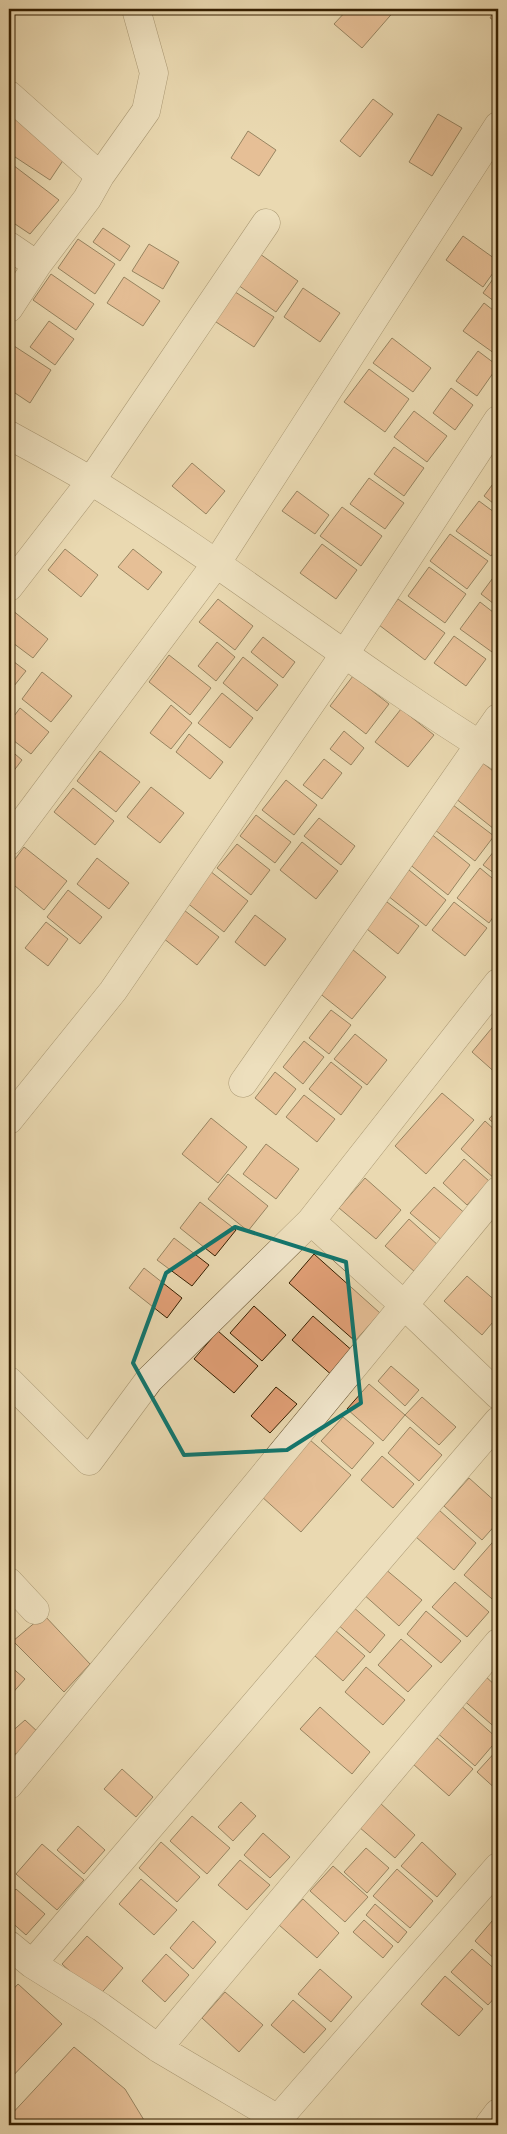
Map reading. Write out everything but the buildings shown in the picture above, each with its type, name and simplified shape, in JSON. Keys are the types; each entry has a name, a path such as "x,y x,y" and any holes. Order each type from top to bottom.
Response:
{"street":[{"path":"9,308 37,265 87,199 100,176 146,112 154,73 136,9"},
{"path":"9,96 100,176"},
{"path":"9,841 216,564 498,126"},
{"path":"9,587 91,481 266,223"},
{"path":"9,246 37,265"},
{"path":"9,1120 113,991 344,655 498,420"},
{"path":"9,435 91,481 216,564 344,655 490,751"},
{"path":"243,1083 490,751 498,718"},
{"path":"9,1381 88,1461 150,1380 311,1222 498,983"},
{"path":"9,1784 498,1191"},
{"path":"311,1222 404,1305 498,1395"},
{"path":"32,1964 498,1421"},
{"path":"9,1582 35,1610"},
{"path":"158,2048 498,1643"},
{"path":"9,1945 32,1964 102,2007 158,2048 281,2122 498,1867"},
{"path":"489,2125 498,2113"}],"highlighted area":[{"path":"235,1227 346,1262 361,1403 287,1450 184,1455 133,1363 166,1273"}]}
